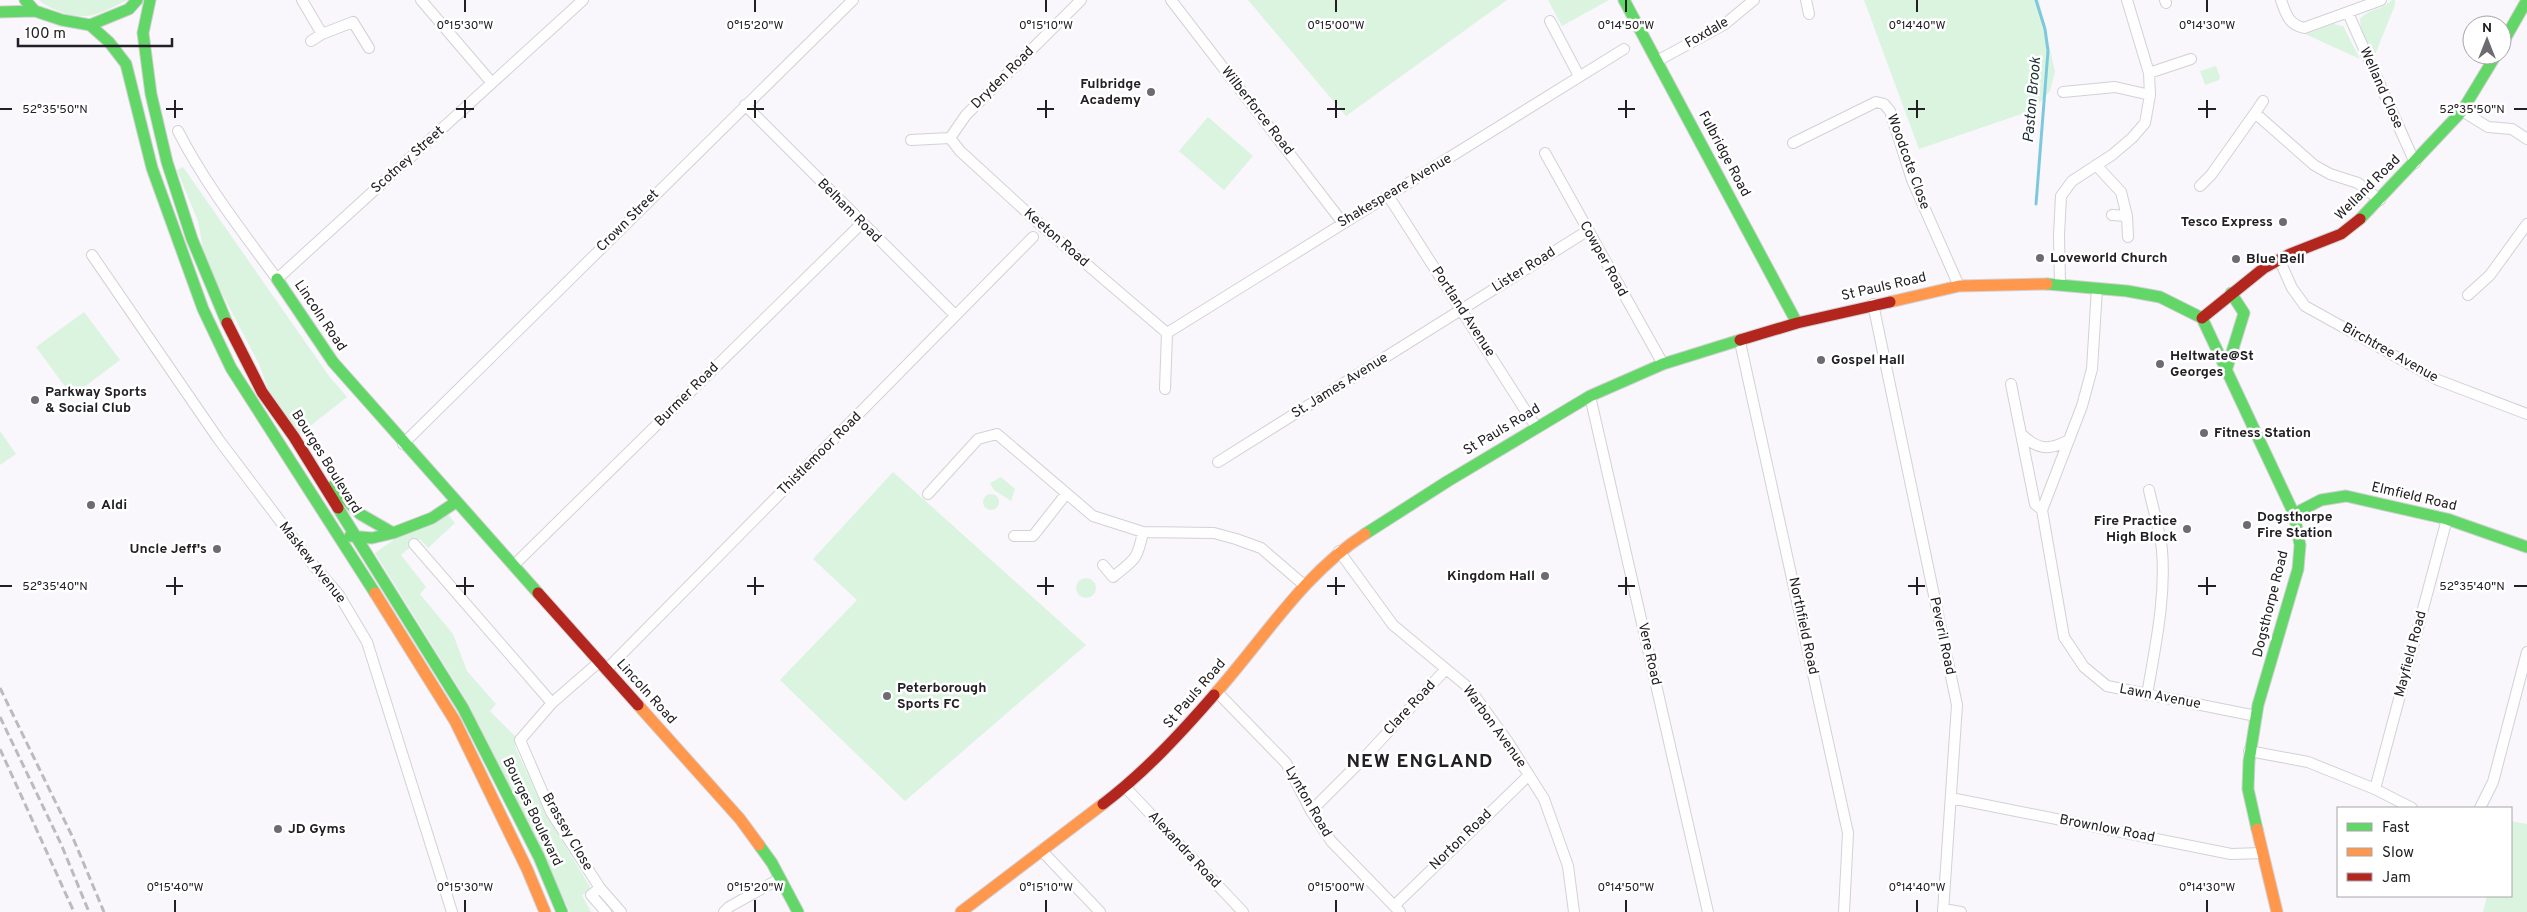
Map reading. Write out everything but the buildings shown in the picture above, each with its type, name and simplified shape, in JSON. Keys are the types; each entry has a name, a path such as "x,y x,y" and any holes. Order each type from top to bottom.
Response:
{"main road":[{"path":"25,0 35,11"},
{"path":"0,12 35,11 62,20 90,25 129,9 137,0"},
{"name":"Bourges Boulevard","path":"150,0 143,33 151,94 167,162 192,239 216,302 262,392 294,437 463,708 539,856 562,912"},
{"name":"Fulbridge Road","path":"1624,0 1797,323"},
{"path":"2512,26 2527,0"},
{"name":"Bourges Boulevard","path":"90,25 109,42 126,64 152,168 203,309 231,368 250,401 334,528 454,721 527,868 545,912"},
{"name":"Welland Road","path":"2202,318 2232,293 2279,259 2322,241 2338,237 2350,230 2462,111 2490,65"},
{"name":"Lincoln Road","path":"277,279 333,362 403,444 740,819 772,863 798,912"},
{"name":"St Pauls Road","path":"961,912 1125,787 1174,741 1217,692 1304,585 1338,551 1536,427 1590,396 1663,364 1797,323 1873,304 1959,286 2011,283 2060,284 2097,288 2160,297 2202,318"},
{"path":"2227,368 2244,313 2232,293"},
{"name":"Dogsthorpe Road","path":"2202,318 2294,514 2300,545 2298,569 2256,716 2250,751 2248,789 2277,912"},
{"path":"294,437 343,499 364,518 393,533"},
{"name":"Elmfield Road","path":"2294,514 2321,500 2346,496 2447,519 2527,547"},
{"path":"334,528 361,539 385,537 432,518 456,502"},
{"path":"781,883 786,912"}],"street":[{"path":"302,0 322,34"},
{"path":"421,0 492,83"},
{"name":"Scotney Street","path":"277,279 583,0"},
{"name":"Crown Street","path":"403,444 745,105 854,0"},
{"name":"Dryden Road","path":"950,138 966,115 1081,0"},
{"name":"Wilberforce Road","path":"1171,0 1343,223"},
{"name":"Foxdale","path":"1657,61 1725,24 1754,0"},
{"path":"1806,0 1809,14"},
{"path":"2060,284 2058,235 2061,196 2072,181 2132,138 2145,123 2150,95 2150,73 2127,0"},
{"path":"2281,0 2290,22 2294,26 2304,28 2381,0"},
{"name":"Welland Close","path":"2348,13 2415,163"},
{"path":"1550,21 1579,76"},
{"path":"311,41 322,34 353,22 369,48"},
{"name":"Shakespeare Avenue","path":"1167,333 1343,223 1389,197 1624,49"},
{"path":"2150,73 2191,59"},
{"path":"2063,92 2114,87 2150,95"},
{"path":"2200,186 2214,162 2263,101"},
{"name":"Woodcote Close","path":"1793,143 1876,102 1884,104 1890,111 1912,180 1959,286"},
{"name":"Belham Road","path":"745,105 861,224 955,315"},
{"path":"2462,111 2488,127 2512,130 2527,139"},
{"path":"2255,113 2314,165 2330,174 2358,183 2380,200"},
{"name":"Lincoln Road","path":"178,131 192,159 214,192 277,279"},
{"path":"911,140 950,138"},
{"name":"Keeton Road","path":"950,138 960,151 1043,228 1167,333"},
{"name":"Cowper Road","path":"1545,153 1663,364"},
{"path":"2096,165 2121,192 2127,216 2128,237"},
{"name":"Portland Avenue","path":"1389,197 1536,427"},
{"path":"2112,216 2127,216"},
{"name":"Burmer Road","path":"514,566 861,224"},
{"path":"2468,295 2490,275 2527,224"},
{"name":"Lister Road","path":"1462,310 1587,231"},
{"name":"Thistlemoor Road","path":"602,666 853,422 955,315 1034,237"},
{"name":"Maskew Avenue","path":"92,255 220,440 339,596 367,642 452,912"},
{"name":"Birchtree Avenue","path":"2279,259 2292,288 2305,306 2438,380 2527,414"},
{"name":"Lawn Avenue","path":"2097,288 2092,369 2082,406 2042,510 2064,637 2084,667 2096,679 2107,686 2256,716"},
{"name":"Peveril Road","path":"1873,304 1957,705 1943,910"},
{"name":"St. James Avenue","path":"1218,462 1462,310"},
{"path":"1165,389 1167,333"},
{"name":"Northfield Road","path":"1740,342 1848,833 1844,912"},
{"name":"Lawn Avenue","path":"2011,384 2035,504 2042,510"},
{"name":"Vere Road","path":"1590,396 1708,912"},
{"path":"928,494 978,439 997,434 1093,516 1143,532 1214,533 1236,539 1261,548 1304,585"},
{"path":"2021,434 2032,445 2042,448 2051,448 2067,441"},
{"path":"2146,695 2161,616 2163,584 2162,548 2148,490"},
{"path":"1014,536 1033,536 1066,494"},
{"name":"Mayfield Road","path":"2375,789 2447,519"},
{"path":"1104,565 1113,577 1138,556 1143,532"},
{"path":"414,544 552,703"},
{"name":"Warbon Avenue","path":"1338,551 1394,625 1469,688 1529,775 1544,799 1568,866 1574,912"},
{"path":"2480,807 2493,782 2527,652"},
{"name":"Brassey Close","path":"602,666 552,703 520,740 551,812 600,888 621,912"},
{"name":"Clare Road","path":"1311,811 1364,758 1446,669"},
{"name":"Lynton Road","path":"1217,692 1286,763 1311,811 1331,841 1397,909"},
{"path":"2250,751 2308,762 2375,789 2410,807"},
{"name":"Norton Road","path":"1397,909 1529,775"},
{"name":"Alexandra Road","path":"1125,787 1243,912"},
{"name":"Brownlow Road","path":"1951,798 2231,854 2263,853"},
{"path":"1041,850 1100,912"},
{"path":"716,912 781,883"},
{"path":"600,888 591,896 606,912"},
{"path":"1943,910 1961,912"}],"green space":[{"path":"39,0 128,0 97,14 81,16 61,12"},
{"path":"1248,0 1507,0 1346,116"},
{"path":"1548,0 1609,0 1562,26"},
{"path":"1864,0 2039,0 2055,72 2050,91 2033,110 1919,149"},
{"path":"2395,0 2395,5 2374,57 2361,29 2360,19 2367,13 2384,6"},
{"path":"2333,24 2343,26 2360,59 2305,34"},
{"path":"2216,66 2220,77 2219,80 2205,85 2200,71"},
{"path":"1208,117 1253,156 1224,190 1179,151"},
{"path":"183,167 329,376 347,397 300,434 269,391 259,364 214,278 203,249 198,221 177,170"},
{"path":"84,312 120,360 72,396 36,347"},
{"path":"0,431 16,454 0,465"},
{"path":"893,472 1086,645 905,801 780,680 857,600 813,559"},
{"path":"1001,477 1015,489 1011,501 994,490 990,483"},
{"path":"991,494 999,502 991,510 983,502"},
{"path":"447,513 455,523 428,548 420,539 401,555 426,587 420,594 453,634 467,671 496,704 490,711 515,736 515,747 546,814 592,890 582,895 591,912 570,912 468,703 375,553 402,534"},
{"path":"1086,578 1093,581 1096,588 1093,595 1086,598 1079,595 1076,588 1079,581"},
{"path":"2512,821 2527,824 2527,912 2483,912 2487,897 2512,897"}],"waterway":[{"name":"Paston Brook","path":"2036,0 2045,29 2048,51 2036,204"}],"railway":[{"path":"0,688 73,838 104,912"},
{"path":"0,717 61,844 89,912"},
{"path":"0,749 74,912"}],"traffic: fast":[{"path":"25,0 35,11 62,20 90,25 129,9 137,0"},
{"path":"150,0 143,33 151,94 167,162 192,239 227,323"},
{"path":"1624,0 1797,323"},
{"path":"2512,26 2527,0"},
{"path":"0,12 35,11"},
{"path":"90,25 109,42 126,64 152,168 203,309 231,368 375,593"},
{"path":"2360,219 2462,111 2490,65"},
{"path":"277,279 333,362 538,593"},
{"path":"2047,284 2127,291 2160,297 2202,318"},
{"path":"2227,368 2244,313 2231,293"},
{"path":"2202,318 2294,514 2300,545 2298,569 2258,705 2249,761 2248,789 2257,829"},
{"path":"1365,534 1448,481 1590,396 1663,364 1740,340"},
{"path":"333,486 360,514 393,533"},
{"path":"2294,514 2321,500 2346,496 2447,519 2527,547"},
{"path":"393,533 432,518 456,502"},
{"path":"338,508 463,708 539,857 562,912"},
{"path":"350,536 372,538 393,533"},
{"path":"759,845 772,863 798,912"}],"traffic: slow":[{"path":"1890,302 1959,286 2047,284"},
{"path":"1214,695 1303,588 1342,550 1365,534"},
{"path":"375,593 455,721 527,869 545,912"},
{"path":"638,705 740,819 759,845"},
{"path":"961,912 1103,804"},
{"path":"2257,829 2277,912"}],"traffic: jam":[{"path":"2202,318 2264,268 2290,254 2341,234 2360,219"},
{"path":"1740,340 1797,323 1890,302"},
{"path":"227,323 262,392 294,437 338,508"},
{"path":"538,593 638,705"},
{"path":"1103,804 1162,752 1214,695"}],"place":[{"name":"Fulbridge Academy","path":"1151,92"},
{"name":"Tesco Express","path":"2283,222"},
{"name":"Loveworld Church","path":"2040,258"},
{"name":"Blue Bell","path":"2236,259"},
{"name":"Gospel Hall","path":"1821,360"},
{"name":"Heltwate@St Georges","path":"2160,364"},
{"name":"Parkway Sports & Social Club","path":"35,400"},
{"name":"Fitness Station","path":"2204,433"},
{"name":"Aldi","path":"91,505"},
{"name":"Dogsthorpe Fire Station","path":"2247,525"},
{"name":"Fire Practice High Block","path":"2187,529"},
{"name":"Uncle Jeff's","path":"217,549"},
{"name":"Kingdom Hall","path":"1545,576"},
{"name":"Peterborough Sports FC","path":"887,696"},
{"name":"JD Gyms","path":"278,829"}],"district":[{"name":"NEW ENGLAND","path":"1420,762"}]}
